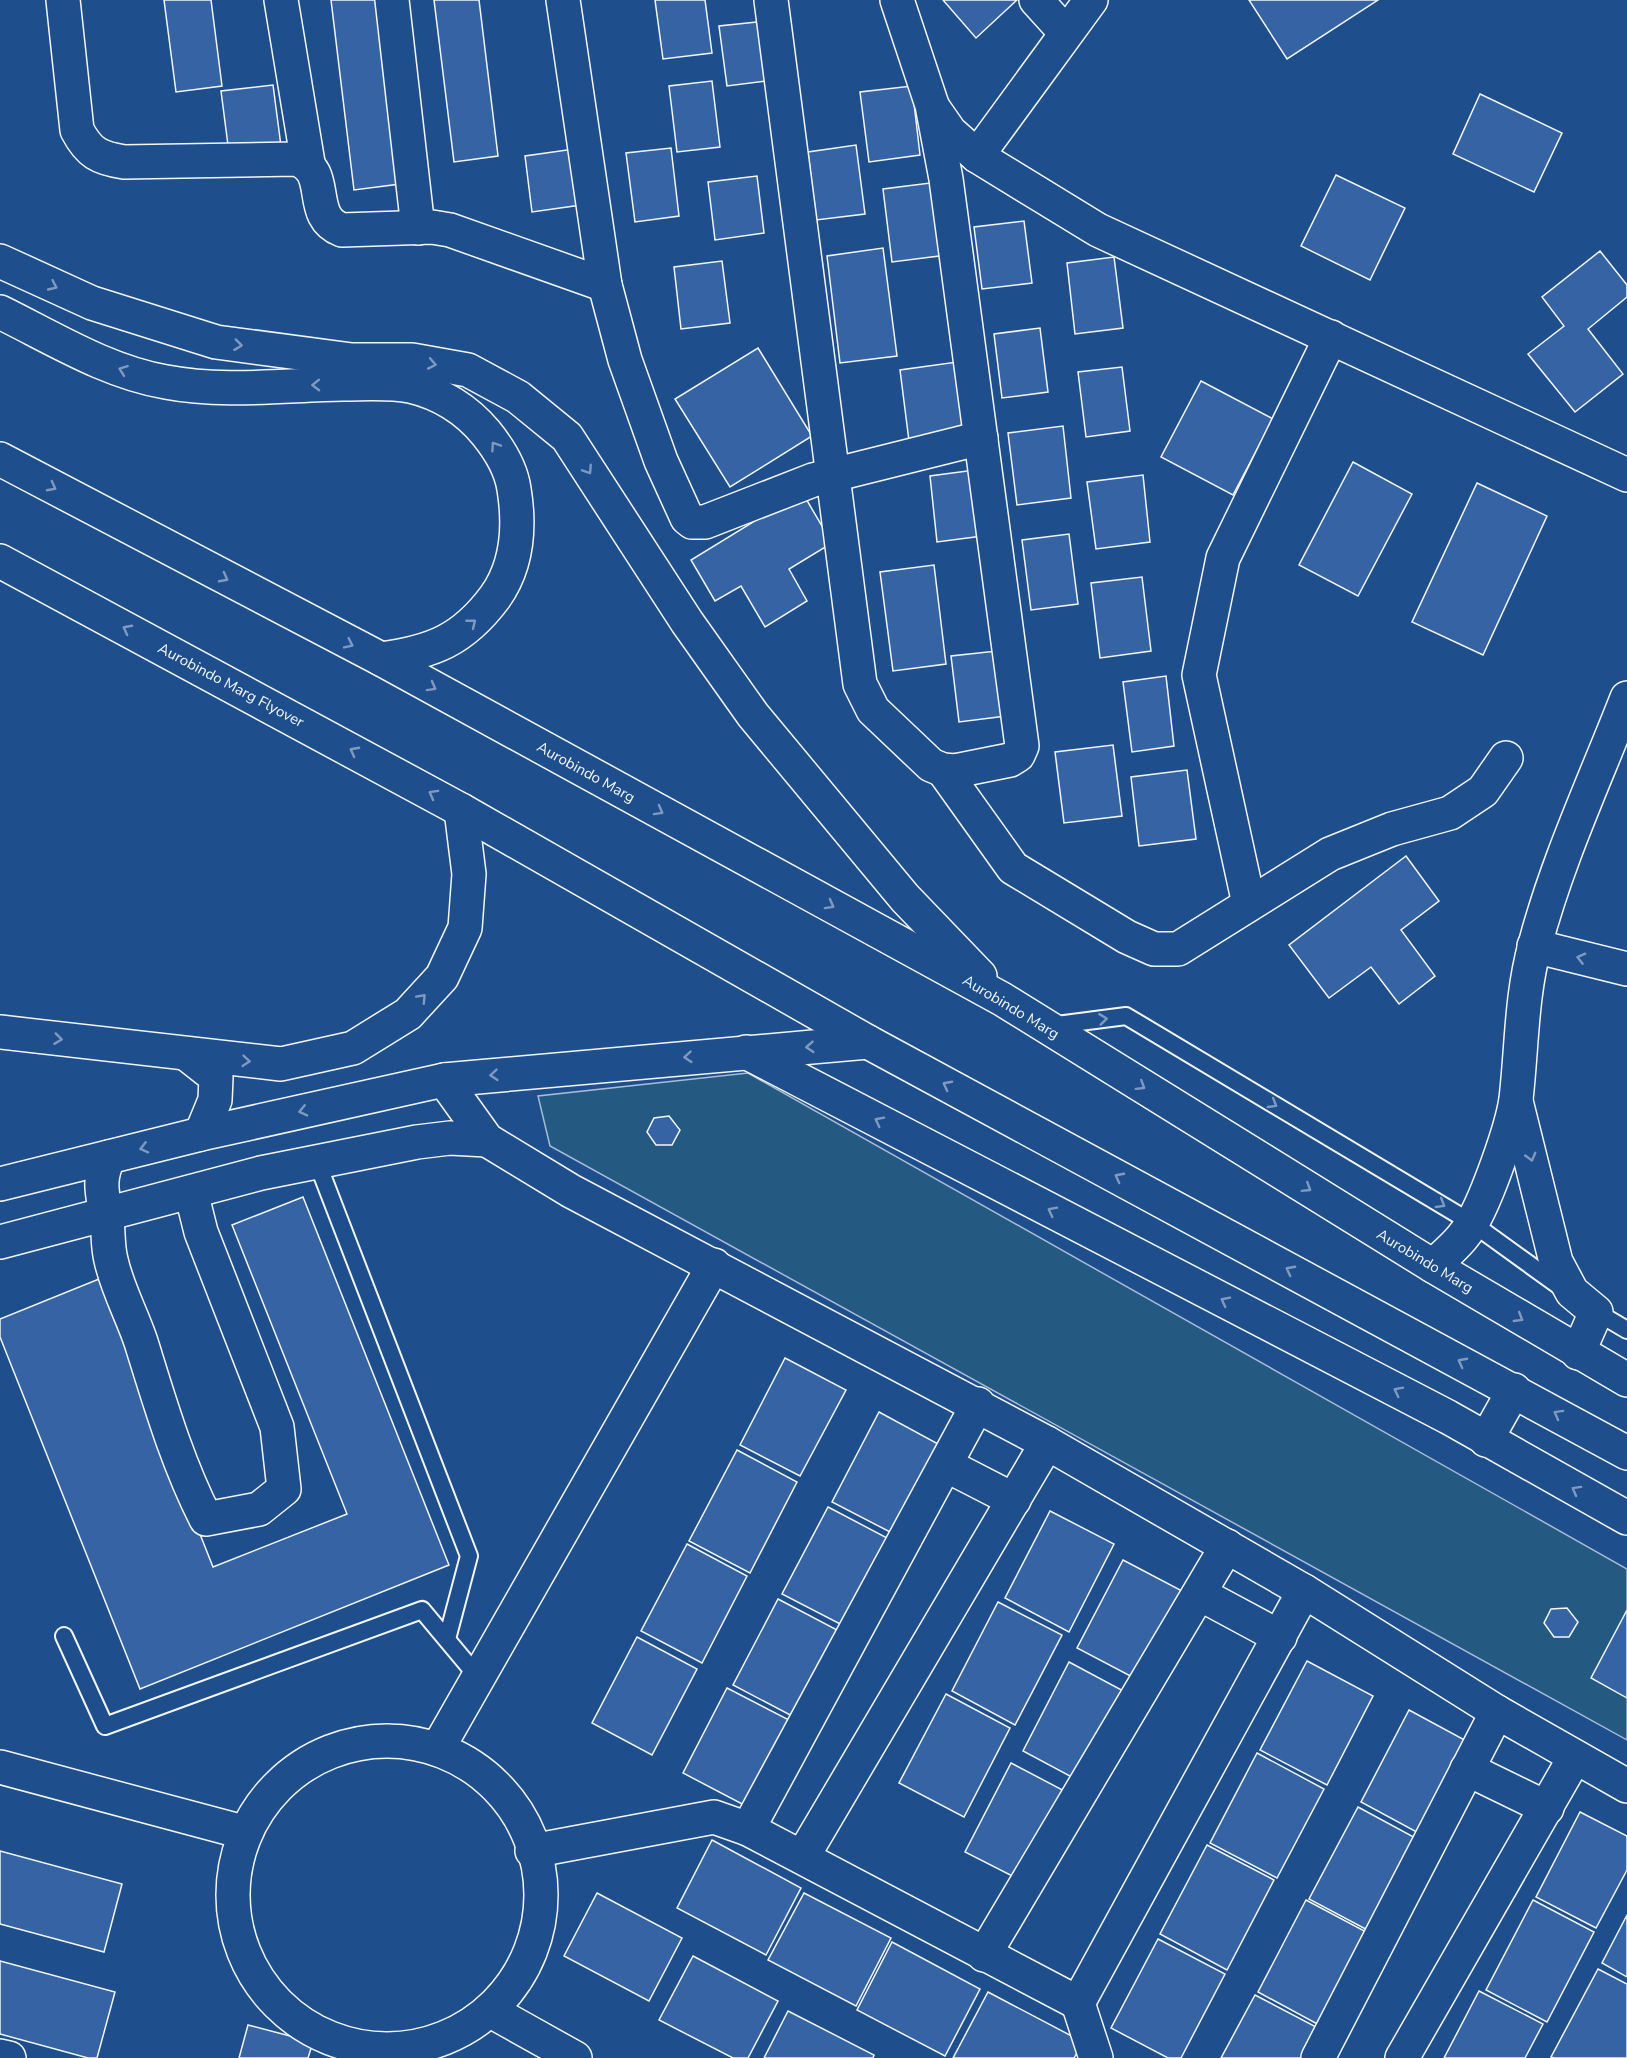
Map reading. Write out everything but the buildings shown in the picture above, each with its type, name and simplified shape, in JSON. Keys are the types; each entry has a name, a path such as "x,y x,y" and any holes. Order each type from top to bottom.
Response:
{"street":[{"path":"63,0 77,130 86,148 106,159 124,162 296,159 308,163"},
{"path":"281,0 308,163 314,172 324,219 331,226 342,230 418,228 450,230 606,285"},
{"path":"392,0 418,228"},
{"path":"563,0 606,285 625,360 661,461 687,518 692,522 705,522 831,475 981,438"},
{"path":"771,0 860,684 873,710 931,765 943,771 955,771 1010,760 1018,755 1022,746 946,179 932,105 897,0"},
{"path":"1036,0 1065,32"},
{"path":"977,156 1090,0"},
{"path":"932,105 950,132 977,156 1098,230 1627,475"},
{"path":"0,261 92,303 216,342 352,360 412,360 468,370 518,397 567,437 687,622 753,715 905,898 1002,999"},
{"path":"0,312 98,360 127,372 167,383 214,386 374,384 410,386 445,399 474,420 498,448 513,481 519,518 515,554 496,595 480,617 451,640 417,654 381,659 318,628 0,459"},
{"path":"1249,904 1199,675 1223,558 1331,337"},
{"name":"Aurobindo Marg Flyover","path":"0,561 461,810"},
{"name":"Aurobindo Marg","path":"381,659 1002,999 1433,1266 1627,1380"},
{"path":"1433,1266 1454,1247 1472,1223 1496,1167 1516,1101 1521,1016 1534,946 1555,880 1627,698"},
{"path":"943,771 1013,868 1136,941 1154,949 1178,949 1330,854 1392,829 1450,813 1483,791 1506,758"},
{"path":"461,810 868,1042 1514,1390 1627,1454"},
{"path":"0,1032 281,1064 353,1048 408,1014 442,977 465,928 469,874 461,810"},
{"path":"1534,946 1627,969"},
{"path":"0,1184 201,1134 444,1080 868,1042"},
{"path":"746,1052 1448,1417 1627,1518"},
{"path":"188,1055 216,1077 215,1100 201,1134"},
{"path":"444,1080 487,1140 571,1191 978,1404 1304,1591 1497,1712 1627,1786"},
{"path":"1516,1101 1556,1262 1572,1292 1596,1312 1578,1353"},
{"path":"0,1242 261,1173 428,1140 450,1138 487,1140"},
{"path":"110,1157 103,1169 101,1196 106,1214 111,1260 140,1340 161,1414 189,1486 206,1519 259,1509 284,1489 277,1427 201,1232 191,1192"},
{"path":"438,1748 714,1265"},
{"path":"1486,1440 1514,1390"},
{"path":"748,1829 978,1404"},
{"path":"803,1856 1047,1443"},
{"path":"946,1465 1014,1500"},
{"path":"984,1955 1227,1546"},
{"path":"1078,2003 1304,1591"},
{"path":"1200,1594 1280,1637"},
{"path":"1318,2058 1497,1712"},
{"path":"404,1740 438,1748 477,1767 515,1806 542,1877 538,1932 517,1982 491,2011 445,2040 385,2055 333,2042 301,2026 262,1989 236,1935 235,1884 243,1832 286,1776 350,1743 404,1740"},
{"path":"1402,2058 1575,1757"},
{"path":"0,1767 243,1832"},
{"path":"1467,1769 1547,1808"},
{"path":"532,1851 714,1817 748,1829 1078,2003 1096,2058"},
{"path":"491,2011 575,2058"},
{"path":"0,2056 9,2058"}],"lane":[{"path":"1045,1026 1126,1016 1472,1223 1596,1312 1627,1330"},
{"path":"317,1162 469,1556 447,1639"},
{"path":"64,1636 105,1726 422,1610 478,1677"}],"shaded area":[{"path":"748,1073 1627,1569 1627,1740 550,1146 538,1096"}]}
